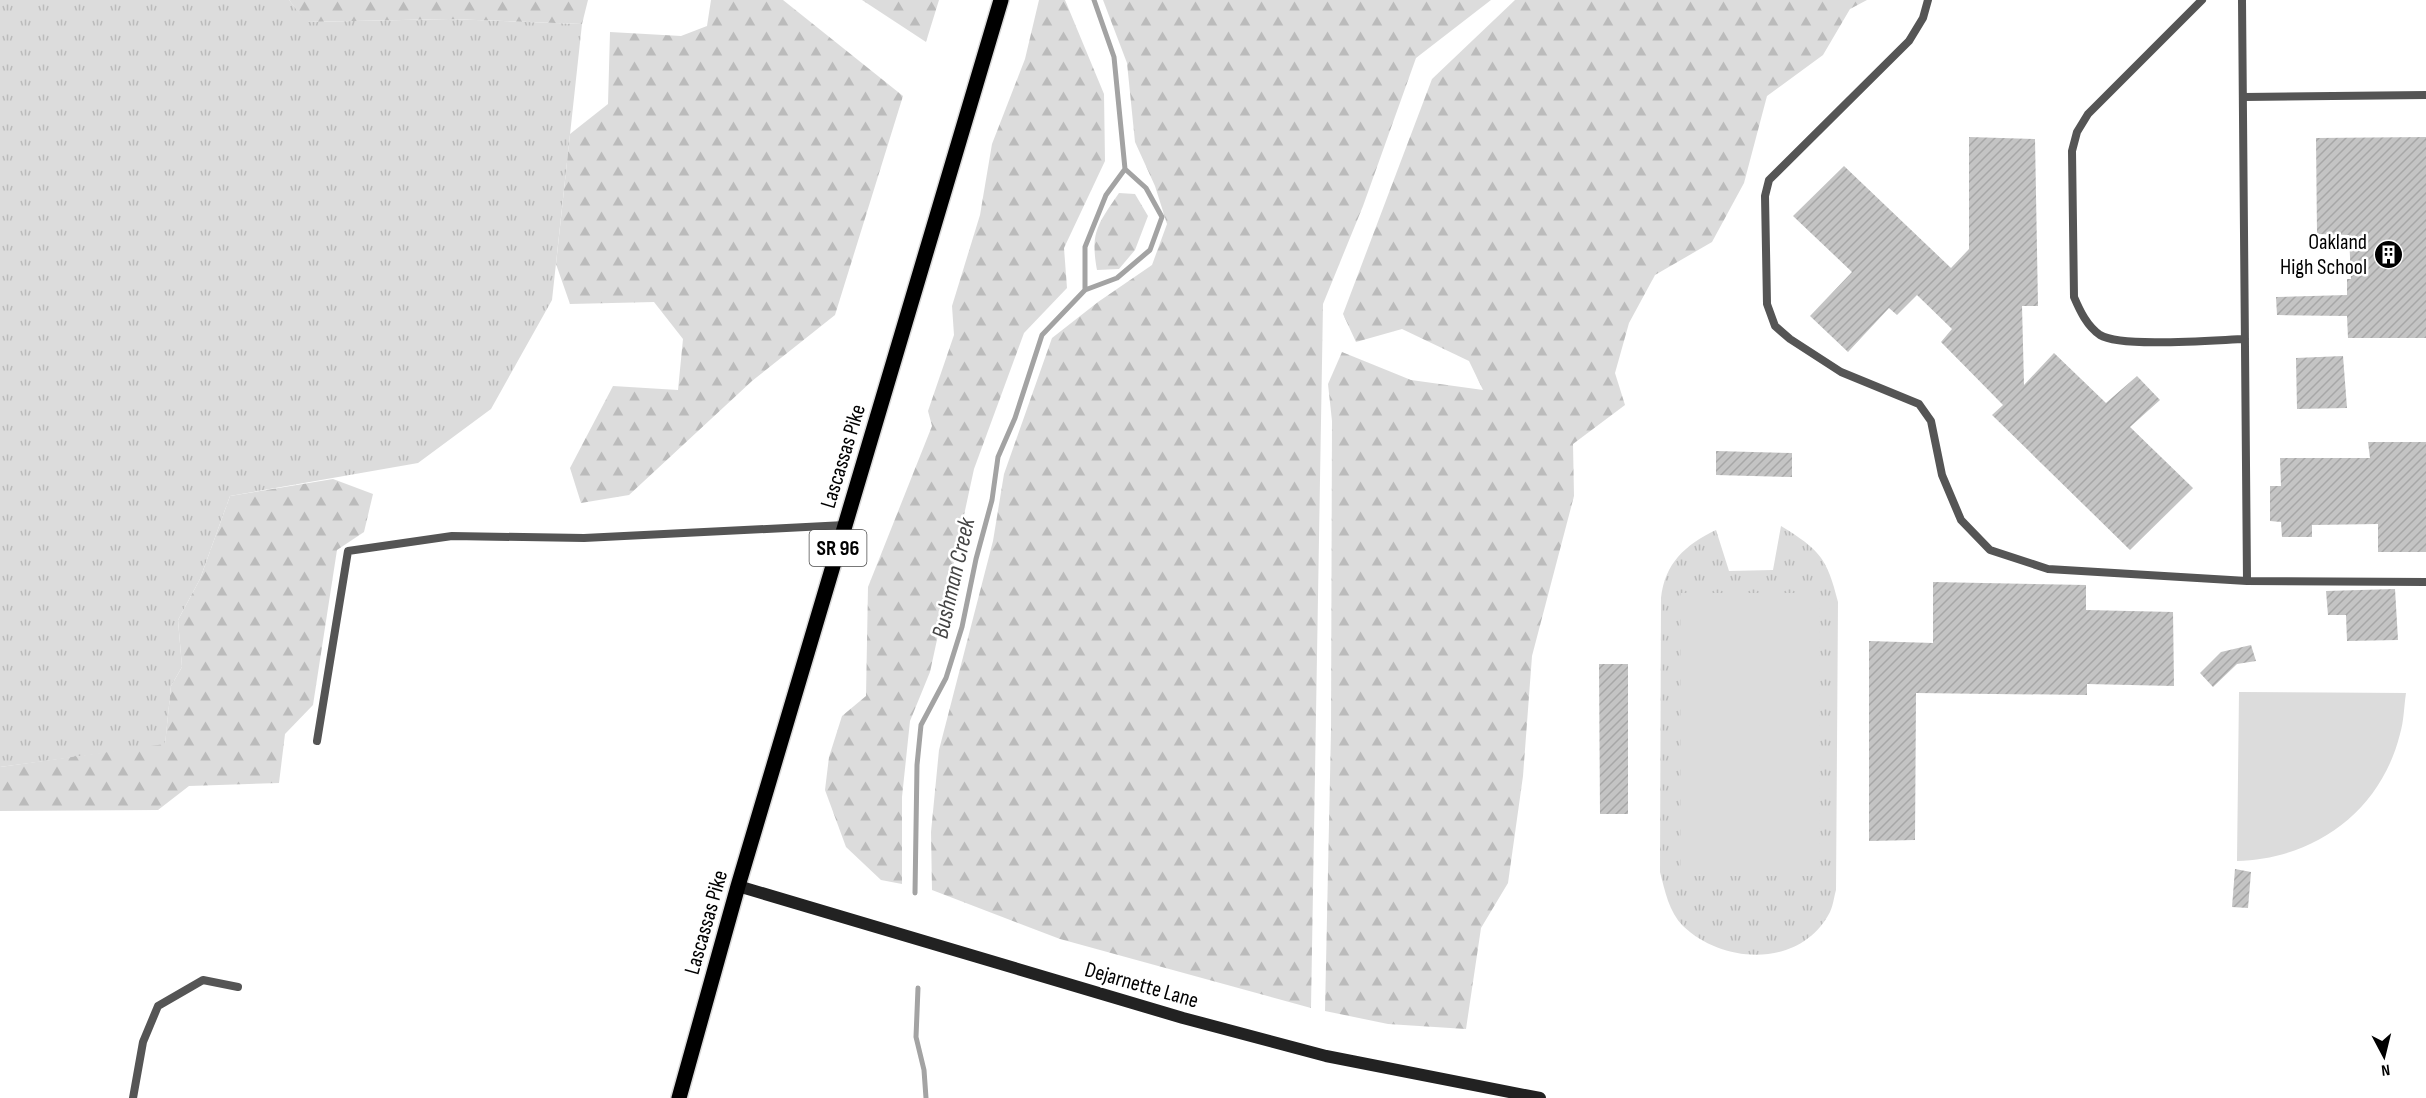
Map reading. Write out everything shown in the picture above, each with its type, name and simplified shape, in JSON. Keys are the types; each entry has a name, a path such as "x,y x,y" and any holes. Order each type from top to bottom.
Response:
{"main road":[{"name":"Lascassas Pike","path":"679,1098 738,886 1001,0"},
{"name":"Dejarnette Lane","path":"738,886 1182,1018 1293,1048 1540,1098"}],"lane":[{"path":"1928,0 1923,18 1909,41 1769,180 1765,196 1767,304 1775,326 1790,339 1841,372 1919,404 1931,421 1942,475 1960,519 1990,550 2048,569 2247,581 2426,582"},
{"path":"2202,0 2088,114 2077,132 2072,151 2074,297 2081,313 2102,336 2125,342 2245,339"},
{"path":"2242,0 2247,581"},
{"path":"2244,97 2426,95"},
{"path":"317,741 348,551 452,536 584,538 845,525"},
{"path":"133,1098 142,1042 158,1006 203,980 238,987"}],"green space":[{"path":"0,0 289,0 307,22 449,19 582,24 552,300 491,409 418,463 230,496 200,579 178,620 182,667 171,686 165,745 0,767"},
{"path":"289,0 588,0 582,24 449,19 306,22"},
{"path":"711,0 783,0 903,96 835,315 752,381 629,495 581,503 570,468 613,386 678,390 683,339 654,302 570,304 556,264 570,134 608,104 610,32 681,36 707,26"},
{"path":"862,0 939,0 926,42"},
{"path":"1039,0 1065,0 1104,94 1105,161 1064,248 1067,288 1024,333 974,469 930,672 910,721 902,797 902,884 881,880 846,847 825,790 829,757 842,716 866,696 868,587 932,426 928,411 954,335 952,306 980,215 992,144 1025,59"},
{"path":"1103,0 1491,0 1416,58 1363,206 1323,304 1311,1008 1060,939 932,890 931,832 939,750 993,541 1004,474 1052,338 1098,302 1152,265 1167,224 1155,186 1135,142 1127,63"},
{"path":"1515,0 1867,0 1850,9 1823,55 1767,96 1744,183 1712,242 1655,275 1629,323 1615,373 1625,405 1573,444 1574,496 1532,656 1523,776 1508,883 1481,928 1466,1029 1388,1024 1325,1011 1331,731 1332,421 1328,384 1342,352 1411,380 1483,390 1469,361 1402,329 1356,342 1343,314 1432,79"},
{"path":"1119,193 1135,194 1148,216 1135,250 1119,269 1097,270 1095,237 1101,221"},
{"path":"333,479 373,494 364,532 337,550 313,705 285,734 279,783 189,786 158,810 0,811 0,767 165,744 171,686 182,667 178,620 200,579 230,496"},
{"path":"1781,526 1805,542 1820,557 1830,575 1838,602 1836,890 1830,912 1817,930 1801,943 1782,951 1761,955 1719,948 1700,939 1678,920 1666,894 1660,872 1661,598 1667,575 1678,557 1695,542 1716,530 1729,571 1773,570"},
{"path":"1681,593 1820,593 1819,876 1681,876"},
{"path":"2239,692 2406,693 2401,729 2391,761 2377,786 2361,807 2341,826 2293,851 2266,858 2237,861"}],"building":[{"path":"1969,137 2035,139 2038,306 2022,306 2024,385 2054,353 2106,403 2137,376 2160,400 2130,427 2193,488 2130,550 1992,415 2003,405 1941,342 1952,329 1917,295 1897,315 1889,308 1848,352 1810,316 1852,272 1793,216 1844,166 1951,268 1969,249"},
{"name":"Oakland High School","path":"2426,137 2426,338 2348,338 2347,316 2277,315 2276,297 2347,295 2347,279 2351,279 2349,235 2317,234 2316,138"},
{"path":"2343,356 2347,408 2297,409 2296,358"},
{"path":"2368,442 2426,442 2426,552 2378,552 2378,524 2312,525 2312,537 2282,537 2281,522 2270,521 2270,486 2281,486 2280,458 2370,458"},
{"path":"1716,451 1792,453 1792,477 1716,475"},
{"path":"1933,582 2086,585 2086,610 2173,612 2174,686 2087,684 2087,695 1916,693 1915,840 1869,841 1869,641 1933,643"},
{"path":"2395,589 2398,640 2347,641 2346,615 2328,615 2326,591"},
{"path":"2251,645 2256,661 2237,664 2213,687 2200,673 2221,652"},
{"path":"1599,664 1628,664 1628,814 1600,814"},
{"path":"2235,869 2251,872 2248,908 2232,907"}],"waterway":[{"name":"Bushman Creek","path":"915,893 917,765 921,725 946,678 962,627 976,559 992,500 998,457 1015,418 1042,335 1085,290 1085,247 1106,195 1125,169 1114,57 1094,0"},
{"name":"Bushman Creek","path":"1085,290 1117,278 1150,250 1162,217 1146,188 1125,169"},
{"name":"Bushman Creek","path":"918,988 916,1037 924,1070 926,1098"}],"place":[{"name":"Oakland High School","path":"2388,254"}]}
